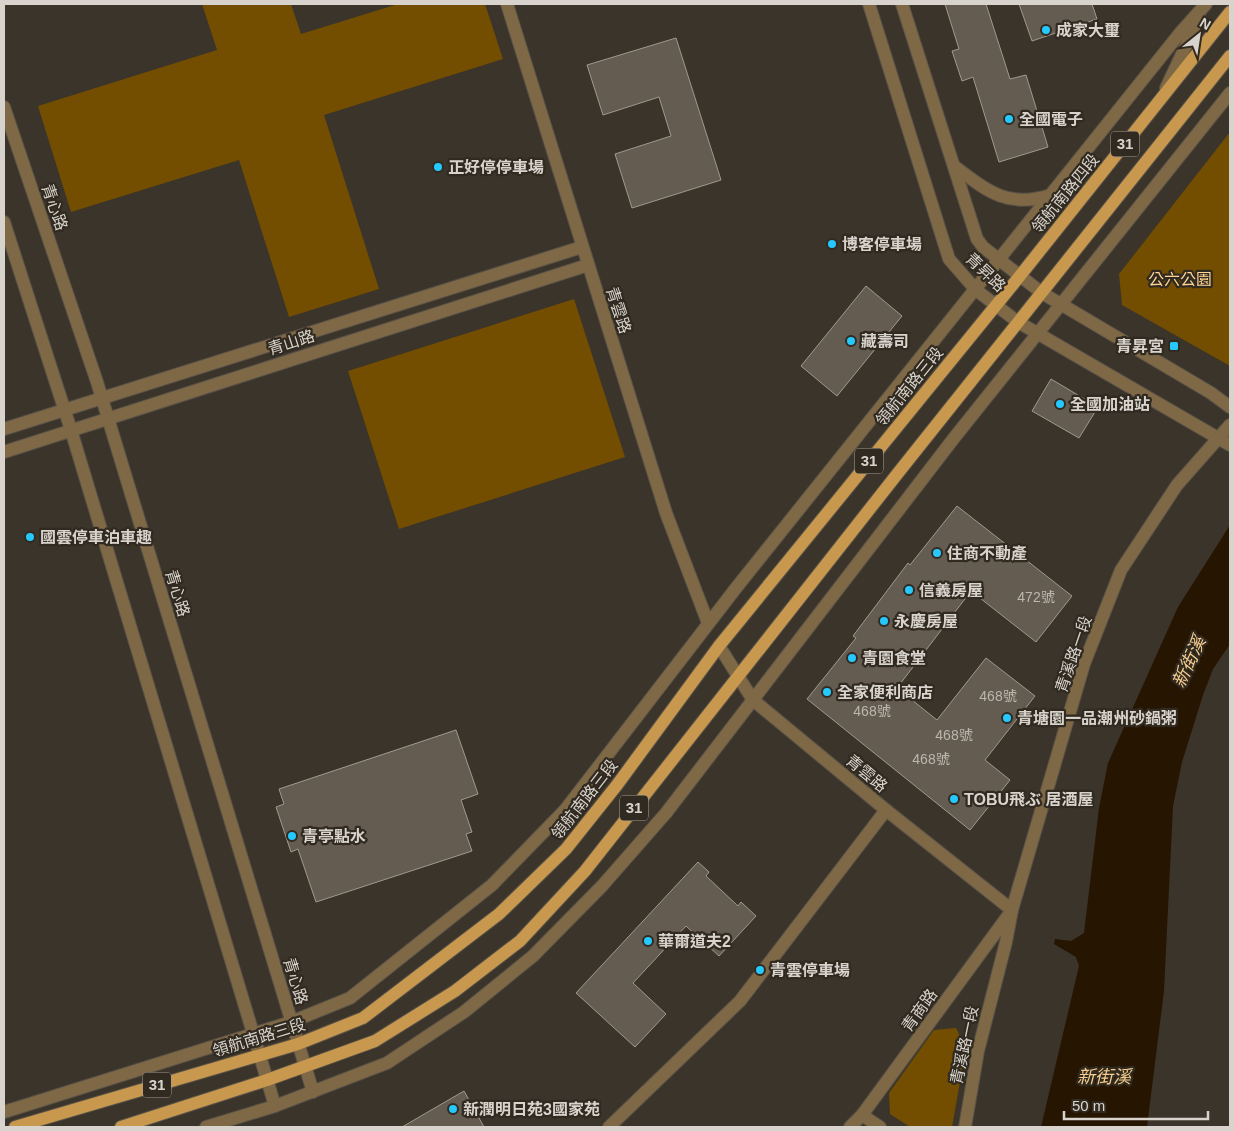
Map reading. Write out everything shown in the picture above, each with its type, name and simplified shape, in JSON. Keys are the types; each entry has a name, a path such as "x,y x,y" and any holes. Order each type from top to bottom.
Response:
{"main road":[{"name":"領航南路四段","path":"1020,276 1230,12"},
{"name":"31","path":"121,1127 267,1080 375,1041 455,991 520,941 585,871 738,674 1230,56"},
{"name":"領航南路三段","path":"15,1127 298,1044 363,1018 500,914 566,849 617,785 719,646 1020,276"}],"street":[{"name":"青雲路","path":"507,4 666,513 708,623"},
{"name":"青昇路","path":"869,4 949,258 976,290 1018,322 1230,445"},
{"name":"青昇路","path":"902,4 977,239 999,261 1042,294 1211,393 1230,407"},
{"path":"1161,99 1206,4"},
{"name":"領航南路四段","path":"999,261 1206,4"},
{"name":"31","path":"206,1127 275,1106 387,1063 464,1012 532,956 602,886 666,813 954,438 1230,93"},
{"name":"青心路","path":"4,107 108,417 313,1092"},
{"path":"954,166 982,188 1001,198 1024,201 1051,195"},
{"path":"4,222 65,410 275,1106"},
{"name":"青山路","path":"4,429 582,246"},
{"name":"領航南路三段","path":"4,1112 252,1032 291,1022 350,998 492,885 565,810 708,623 999,261"},
{"name":"青山路","path":"4,452 108,417 588,265"},
{"name":"青溪路一段","path":"965,1127 978,1051 1012,910 1084,664 1121,570 1176,485 1230,426"},
{"name":"青雲路","path":"719,646 753,700 886,810 1012,910"},
{"path":"609,1127 740,1001 886,810"},
{"name":"青商路","path":"850,1127 862,1115 1012,910"},
{"path":"862,1115 880,1127"}],"green space":[{"path":"202,4 291,4 301,34 398,4 485,4 503,59 324,115 379,289 289,317 239,160 71,212 38,106 217,50"},
{"name":"公六公園","path":"1230,132 1230,366 1122,305 1119,274"},
{"path":"574,299 625,457 399,529 348,371"},
{"path":"956,1028 966,1048 952,1127 910,1127 890,1114 889,1093 934,1030"}],"water":[{"name":"新街溪","path":"1230,525 1230,644 1213,669 1203,695 1182,762 1173,806 1164,991 1147,1127 1041,1127 1079,966 1076,957 1054,944 1055,939 1071,941 1084,933 1099,808 1108,763 1178,607"}],"building":[{"path":"945,4 986,4 1010,79 1026,75 1048,147 999,162 973,77 962,81 952,51 959,49"},
{"name":"成家大璽","path":"1019,4 1092,4 1097,19 1032,41"},
{"path":"676,38 721,180 632,208 615,154 671,136 659,97 603,115 587,65"},
{"name":"藏壽司","path":"866,286 902,316 837,396 801,366"},
{"path":"1051,379 1098,407 1079,438 1032,411"},
{"path":"957,506 1072,596 1036,642 971,591 897,688 937,720 986,658 1035,696 985,760 1010,780 970,830 807,699 856,638 853,636 908,563 910,565"},
{"path":"456,730 478,794 461,800 472,832 466,834 472,851 316,902 298,849 291,852 276,807 284,804 279,789"},
{"name":"華爾道夫2","path":"698,862 709,872 706,876 738,906 741,902 756,916 719,956 686,926 633,983 666,1014 635,1047 576,993"},
{"name":"新潤明日苑3國家苑","path":"464,1091 484,1127 402,1127"}],"place":[{"name":"成家大璽","path":"1046,30"},
{"name":"全國電子","path":"1009,119"},
{"name":"正好停停車場","path":"438,167"},
{"name":"博客停車場","path":"832,244"},
{"name":"藏壽司","path":"851,341"},
{"name":"青昇宮","path":"1174,346"},
{"name":"全國加油站","path":"1060,404"},
{"name":"國雲停車泊車趣","path":"30,537"},
{"name":"住商不動產","path":"937,553"},
{"name":"信義房屋","path":"909,590"},
{"name":"永慶房屋","path":"884,621"},
{"name":"青園食堂","path":"852,658"},
{"name":"全家便利商店","path":"827,692"},
{"name":"青塘園一品潮州砂鍋粥","path":"1007,718"},
{"name":"TOBU飛ぶ 居酒屋","path":"954,799"},
{"name":"青亭點水","path":"292,836"},
{"name":"華爾道夫2","path":"648,941"},
{"name":"青雲停車場","path":"760,970"},
{"name":"新潤明日苑3國家苑","path":"453,1109"}]}
